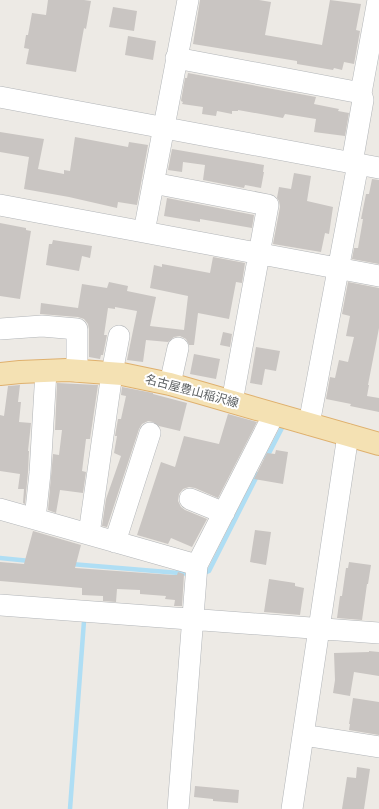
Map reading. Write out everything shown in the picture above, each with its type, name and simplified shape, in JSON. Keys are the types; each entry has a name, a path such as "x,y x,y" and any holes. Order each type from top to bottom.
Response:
{"main road":[{"name":"名古屋豊山稲沢線","path":"0,374 46,371 77,371 122,374 170,384 379,444"}],"street":[{"path":"144,232 188,0"},
{"path":"309,424 338,268 355,163 363,100 361,93 378,0"},
{"path":"176,58 361,93"},
{"path":"0,97 379,168"},
{"path":"153,183 268,205 232,402"},
{"path":"0,206 379,276"},
{"path":"0,330 42,326 77,329 77,371"},
{"path":"89,534 112,373 119,336"},
{"path":"170,384 178,348"},
{"path":"35,519 40,473 46,371"},
{"path":"178,809 197,565 274,414"},
{"path":"115,542 150,433"},
{"path":"292,809 348,435"},
{"path":"190,499 224,513"},
{"path":"0,509 197,565"},
{"path":"0,605 379,633"},
{"path":"303,735 379,748"}],"building":[{"path":"48,0 91,1 86,29 84,28 76,72 26,64 29,49 24,48 32,13 46,15"},
{"path":"200,0 259,0 271,2 265,35 322,45 330,0 361,4 356,30 360,31 354,64 344,62 342,70 334,68 333,70 297,64 297,61 193,44"},
{"path":"113,7 137,11 134,31 109,27"},
{"path":"128,36 156,41 153,60 125,55"},
{"path":"188,73 316,97 314,104 339,109 338,111 349,113 345,136 314,132 316,119 285,114 283,118 238,110 232,111 232,114 217,111 216,116 202,114 203,107 182,104 183,102 181,101 185,78 187,78"},
{"path":"0,132 44,139 38,169 64,174 64,170 70,171 75,137 128,147 129,142 148,145 137,205 118,202 117,208 24,189 29,157 0,152"},
{"path":"172,149 264,165 261,188 245,185 244,188 203,180 205,165 183,162 182,172 168,170"},
{"path":"294,173 311,176 307,201 333,207 329,234 325,233 321,252 273,244 280,207 277,198 279,187 291,189"},
{"path":"372,179 379,180 379,264 352,259 354,248 358,248 363,219 361,219 366,194 369,194"},
{"path":"167,198 254,215 252,228 200,219 200,222 164,216"},
{"path":"0,223 26,228 26,230 31,231 20,299 0,296"},
{"path":"53,240 92,246 90,258 82,256 79,271 46,265 49,244 52,244"},
{"path":"213,257 245,263 242,283 236,282 229,319 198,313 194,345 189,345 186,339 180,336 174,337 168,342 146,340 143,362 127,360 137,311 115,307 115,309 108,308 104,335 107,335 103,355 101,355 100,359 89,357 89,329 88,324 84,319 78,317 40,314 41,303 78,308 82,284 107,288 109,282 128,286 127,291 156,297 150,326 184,330 188,296 150,288 154,265 162,267 162,264 210,273"},
{"path":"348,282 379,288 379,328 367,396 379,398 379,412 326,399 330,377 335,378 339,360 348,362 354,337 346,336 350,316 342,314"},
{"path":"223,332 232,334 230,347 220,345"},
{"path":"256,347 280,351 276,371 265,369 262,385 250,383"},
{"path":"194,354 220,359 216,379 190,374"},
{"path":"57,383 98,385 90,439 86,439 82,471 86,472 83,493 60,490 56,513 48,510 53,454 59,455 62,430 55,430"},
{"path":"20,385 18,402 21,402 19,422 31,423 25,504 23,503 24,489 18,489 20,474 0,471 0,415 4,416 8,386"},
{"path":"122,387 153,393 187,403 180,431 159,426 148,421 142,424 139,429 107,527 102,526 106,499 121,456 114,453 118,419 121,419 126,396 121,395"},
{"path":"228,414 257,422 218,498 189,487 183,489 179,494 178,501 181,507 207,519 192,547 171,538 168,544 137,535 161,462 175,467 184,436 219,444"},
{"path":"276,450 288,452 283,484 254,479 267,453 275,454"},
{"path":"255,530 271,532 266,565 250,562"},
{"path":"33,531 81,545 75,568 173,575 177,575 178,572 184,574 182,606 174,606 175,600 165,599 166,596 140,594 140,590 117,589 116,602 103,601 103,596 82,595 82,588 0,581 0,562 24,564"},
{"path":"349,562 371,565 362,620 337,618 346,568 348,568"},
{"path":"269,579 295,583 295,586 304,588 300,615 264,612"},
{"path":"369,651 379,652 379,676 354,672 350,696 333,693 335,680 334,653"},
{"path":"353,698 379,702 379,735 349,730"},
{"path":"357,767 370,769 364,809 342,809 347,777 356,778"},
{"path":"195,786 239,790 238,803 213,801 213,799 194,797"}],"waterway":[{"path":"266,459 282,428"},
{"path":"202,574 209,571 258,474"},
{"path":"0,558 30,561"},
{"path":"71,564 191,574"},
{"path":"70,809 84,621"}]}
